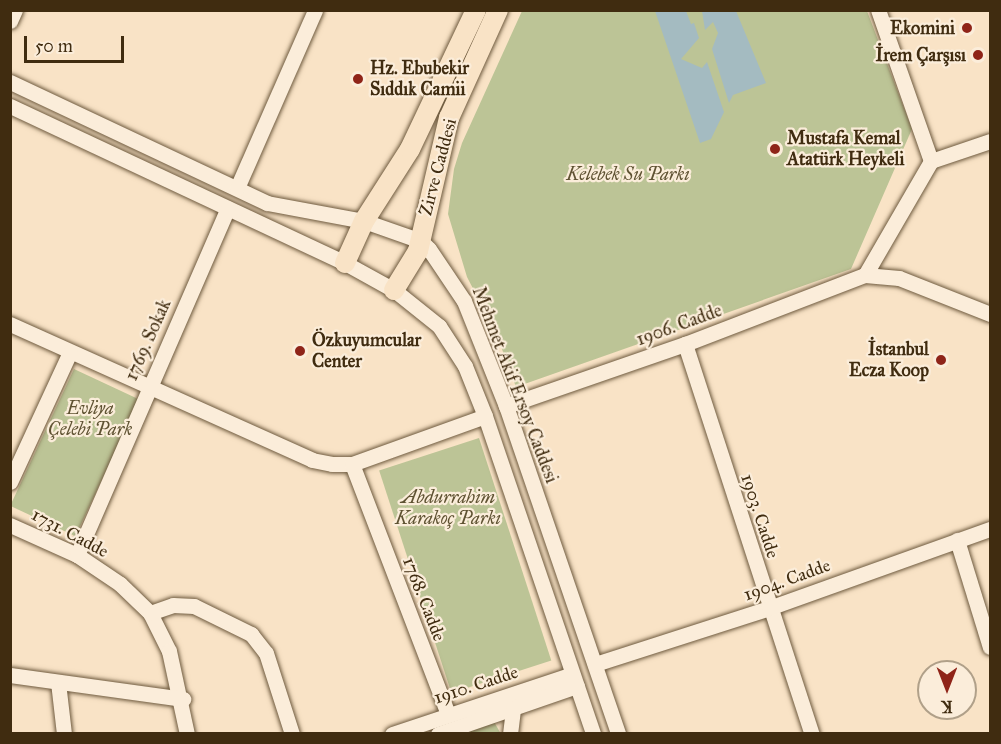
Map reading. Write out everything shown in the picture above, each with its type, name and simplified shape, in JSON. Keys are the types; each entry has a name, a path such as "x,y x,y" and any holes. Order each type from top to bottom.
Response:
{"main road":[{"name":"Zirve Caddesi","path":"345,263 364,221 410,149 476,10"},
{"name":"Zirve Caddesi","path":"394,290 413,262 421,241 450,118 498,10"}],"street":[{"path":"10,21 15,10"},
{"path":"237,188 315,10"},
{"path":"878,10 931,161"},
{"path":"10,82 287,209 364,221 421,241"},
{"path":"10,106 345,263 394,290 451,341 465,366 485,416 593,734"},
{"path":"865,275 931,161 990,141"},
{"name":"1769. Sokak","path":"77,555 228,208"},
{"name":"Mehmet Akif Ersoy Caddesi","path":"421,241 464,301 506,406 618,734"},
{"name":"1906. Cadde","path":"506,406 685,344 865,275 899,278 990,314"},
{"path":"10,324 312,460 352,464 485,416"},
{"name":"1903. Cadde","path":"685,344 769,608 812,734"},
{"path":"10,482 70,352"},
{"name":"1768. Cadde","path":"352,464 448,714"},
{"name":"1731. Cadde","path":"10,525 77,555 120,584 150,613 170,651 183,699 187,734"},
{"name":"1904. Cadde","path":"595,664 769,608 990,529"},
{"path":"957,540 990,647"},
{"path":"150,613 172,605 194,606 251,634 266,653 292,734"},
{"path":"10,675 183,699"},
{"name":"1910. Cadde","path":"438,734 513,708 575,680"},
{"name":"1910. Cadde","path":"392,734 448,714 575,680"},
{"path":"58,682 64,734"},
{"path":"510,734 513,708"}],"green space":[{"name":"Kelebek Su Parkı","path":"522,11 867,11 912,129 851,269 516,387 496,333 467,277 448,214 454,169 462,143"},
{"name":"Evliya Çelebi Park","path":"74,369 139,399 75,536 10,506"},
{"name":"Abdurrahim Karakoç Parkı","path":"479,438 551,661 451,693 379,470"},
{"path":"493,720 501,734 465,734"}],"water":[{"path":"655,11 686,11 691,24 694,23 699,38 681,59 702,68 707,62 724,112 711,139 700,143"},
{"path":"702,11 736,11 766,83 733,95 729,103 712,49 718,33 713,22 705,30"}],"place":[{"name":"Ekomini","path":"967,28"},
{"name":"İrem Çarşısı","path":"978,55"},
{"name":"Hz. Ebubekir Sıddık Camii","path":"358,79"},
{"name":"Mustafa Kemal Atatürk Heykeli","path":"775,149"},
{"name":"Özkuyumcular Center","path":"300,351"},
{"name":"İstanbul Ecza Koop","path":"941,360"}]}
